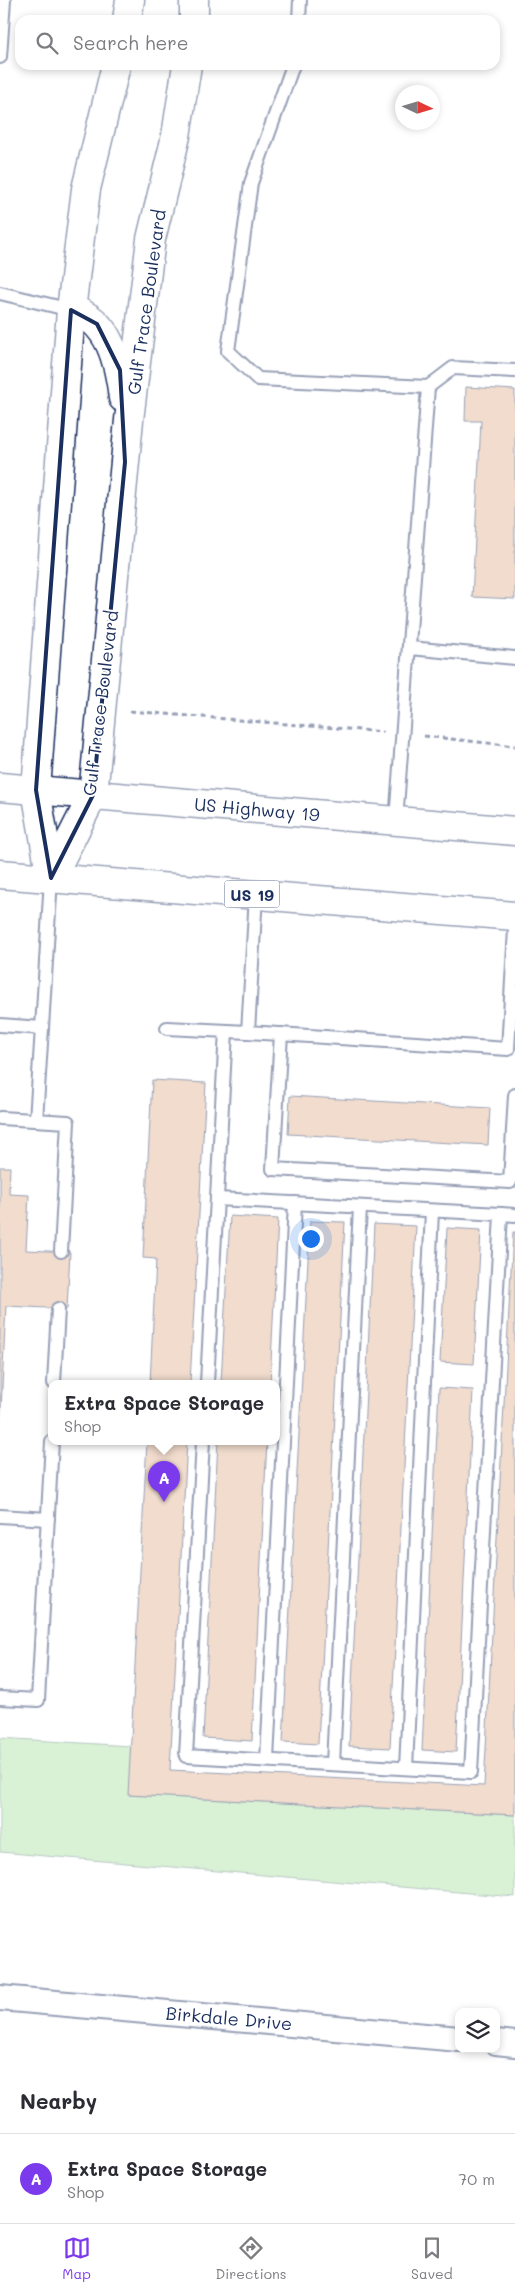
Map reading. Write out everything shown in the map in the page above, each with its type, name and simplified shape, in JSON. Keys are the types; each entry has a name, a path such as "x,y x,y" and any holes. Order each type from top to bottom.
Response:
{"main road":[{"path":"128,15 130,0"},
{"path":"194,0 194,15"},
{"path":"51,878 36,790 71,310 86,189 115,70"},
{"name":"Gulf Trace Boulevard","path":"51,878 93,795 126,462 151,239 176,136 186,70"},
{"path":"71,310 82,313 97,324 109,343 120,370 126,462"},
{"name":"US Highway 19","path":"0,787 515,831"},
{"name":"US 19","path":"0,874 515,916"}],"street":[{"name":"Birkdale Drive","path":"0,1998 455,2039"},
{"path":"500,2042 515,2044"}],"lane":[{"path":"0,57 4,0"},
{"path":"299,15 300,0"},
{"path":"291,70 251,183 228,351 258,379 428,387 453,368 515,371"},
{"path":"0,293 71,310"},
{"path":"396,821 404,734 428,387"},
{"path":"410,648 515,658"},
{"path":"36,1120 51,878"},
{"path":"248,1032 256,894"},
{"path":"167,1028 281,1034 511,1053 515,929"},
{"path":"0,1025 42,1028"},
{"path":"207,1380 226,1031"},
{"path":"281,1034 273,1168 510,1182 515,1095"},
{"path":"0,1118 68,1122 61,1251"},
{"path":"217,1199 515,1215"},
{"path":"268,1760 295,1203"},
{"path":"333,1764 360,1207"},
{"path":"406,1768 432,1211"},
{"path":"203,1445 186,1756 471,1772 501,1214"},
{"path":"54,1380 58,1309"},
{"path":"0,1698 38,1700 52,1445"},
{"path":"0,1516 48,1519"}],"path":[{"path":"101,709 404,734 515,746"}],"highlighted area":[{"path":"71,310 97,324 120,370 125,462 93,795 51,878 36,790"}],"green space":[{"path":"0,1738 131,1746 129,1795 515,1815 515,1897 0,1852"}],"building":[{"path":"466,387 515,390 515,599 472,597 481,421 465,421"},
{"path":"152,1080 206,1083 190,1380 150,1380 156,1259 143,1258"},
{"path":"290,1096 490,1108 488,1145 288,1134"},
{"path":"0,1167 10,1167 9,1194 29,1195 26,1250 70,1252 67,1309 6,1306 0,1430"},
{"path":"230,1216 278,1219 270,1380 221,1380"},
{"path":"310,1221 345,1222 318,1744 283,1742"},
{"path":"374,1224 416,1226 390,1748 349,1746"},
{"path":"447,1228 481,1230 474,1364 440,1362"},
{"path":"513,1232 515,1232 515,1815 128,1795 147,1445 187,1445 170,1770 484,1786"},
{"path":"439,1388 473,1390 456,1752 422,1750"},
{"path":"218,1445 267,1445 252,1741 203,1738"}],"place":[{"name":"Extra Space Storage","path":"164,1502"}]}
